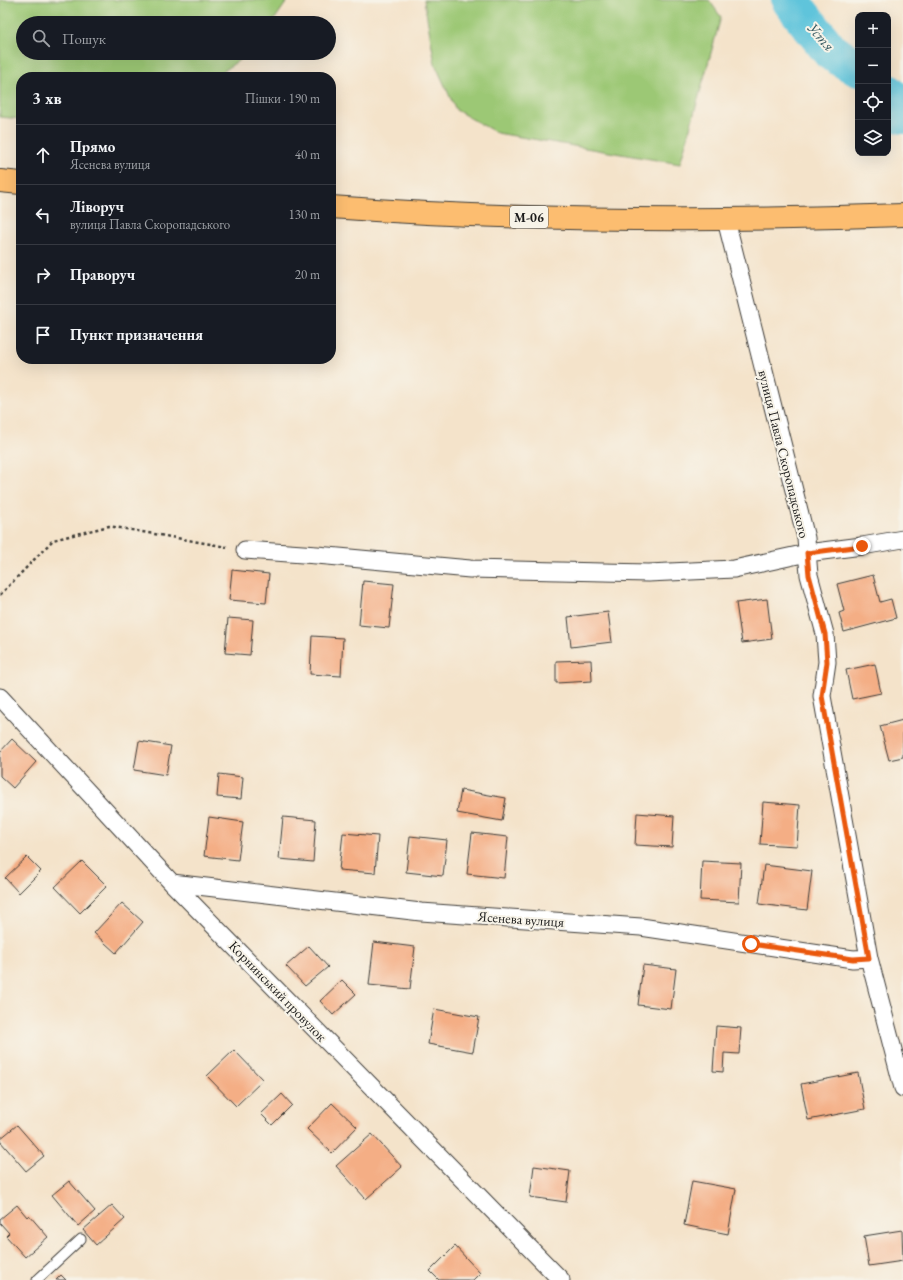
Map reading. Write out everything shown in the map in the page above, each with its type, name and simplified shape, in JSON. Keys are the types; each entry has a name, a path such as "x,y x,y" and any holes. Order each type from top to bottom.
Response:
{"highway":[{"path":"0,181 16,183"},
{"name":"М-06","path":"336,207 551,218 726,220 903,215"}],"street":[{"name":"вулиця Павла Скоропадського","path":"726,220 806,538 809,575 825,634 827,662 822,696 869,958 903,1088"},
{"path":"245,550 470,569 648,573 734,569 807,553 903,539"},
{"name":"Корнинський провулок","path":"0,697 172,883 561,1280"},
{"name":"Ясенева вулиця","path":"172,883 421,912 641,927 853,959 869,958"}],"lane":[{"path":"37,1280 81,1239"}],"path":[{"path":"0,595 53,540 109,526 245,550"}],"green space":[{"path":"0,0 288,0 277,16 16,16 16,60 239,60 222,72 16,72 16,119 0,117"},
{"path":"424,0 709,0 721,17 680,164 497,133 456,110 435,64"}],"building":[{"path":"232,570 269,574 266,603 229,600"},
{"path":"873,575 880,602 891,599 896,618 844,632 839,613 844,611 837,584"},
{"path":"363,581 394,584 389,628 359,625"},
{"path":"767,599 772,639 742,643 736,603"},
{"path":"608,612 612,642 571,647 568,617"},
{"path":"228,618 253,620 250,655 225,653"},
{"path":"312,636 343,638 341,676 310,674"},
{"path":"591,660 592,681 556,683 556,661"},
{"path":"875,664 881,693 852,699 846,670"},
{"path":"903,720 903,757 889,760 880,726"},
{"path":"12,739 36,762 13,788 0,776 0,752"},
{"path":"139,741 171,746 166,775 134,770"},
{"path":"219,774 243,777 241,799 217,797"},
{"path":"461,790 506,798 502,821 457,813"},
{"path":"763,802 800,805 797,846 760,844"},
{"path":"637,813 674,816 672,847 635,845"},
{"path":"209,817 243,822 238,860 204,856"},
{"path":"283,817 316,820 313,862 279,859"},
{"path":"343,833 378,836 375,873 339,870"},
{"path":"472,833 508,837 504,878 467,874"},
{"path":"410,836 447,840 443,876 406,872"},
{"path":"27,857 41,871 19,893 5,878"},
{"path":"82,861 107,886 80,913 55,887"},
{"path":"702,861 741,863 739,902 700,900"},
{"path":"764,865 812,871 807,910 759,904"},
{"path":"122,903 143,922 116,953 94,933"},
{"path":"374,942 415,947 410,989 369,985"},
{"path":"309,946 328,967 305,986 286,966"},
{"path":"643,965 676,969 671,1009 638,1005"},
{"path":"342,980 356,994 333,1015 320,1001"},
{"path":"434,1009 479,1017 473,1052 428,1044"},
{"path":"716,1026 741,1028 739,1054 724,1053 723,1072 713,1071"},
{"path":"234,1050 263,1080 236,1106 207,1076"},
{"path":"858,1073 865,1109 808,1120 801,1084"},
{"path":"282,1094 292,1105 272,1125 261,1114"},
{"path":"332,1103 357,1127 332,1153 307,1129"},
{"path":"17,1125 44,1156 26,1171 0,1141 0,1139"},
{"path":"372,1134 402,1167 366,1199 336,1166"},
{"path":"534,1166 570,1171 566,1202 530,1197"},
{"path":"69,1181 95,1211 78,1226 52,1195"},
{"path":"692,1181 736,1189 728,1234 684,1225"},
{"path":"17,1205 27,1217 29,1215 48,1237 25,1257 6,1236 9,1233 0,1223 0,1219"},
{"path":"112,1205 125,1219 96,1245 83,1230"},
{"path":"902,1230 903,1261 869,1266 864,1236"},
{"path":"455,1246 480,1273 473,1280 439,1280 430,1271"},
{"path":"61,1275 66,1280 56,1280"}],"waterway":[{"name":"Устя","path":"790,0 831,52 855,66"},
{"path":"891,84 903,86"},
{"name":"Устя","path":"891,97 903,115"}],"route":[{"path":"751,944 853,959 869,958 822,696 827,662 825,634 809,575 807,553 862,546"}]}
